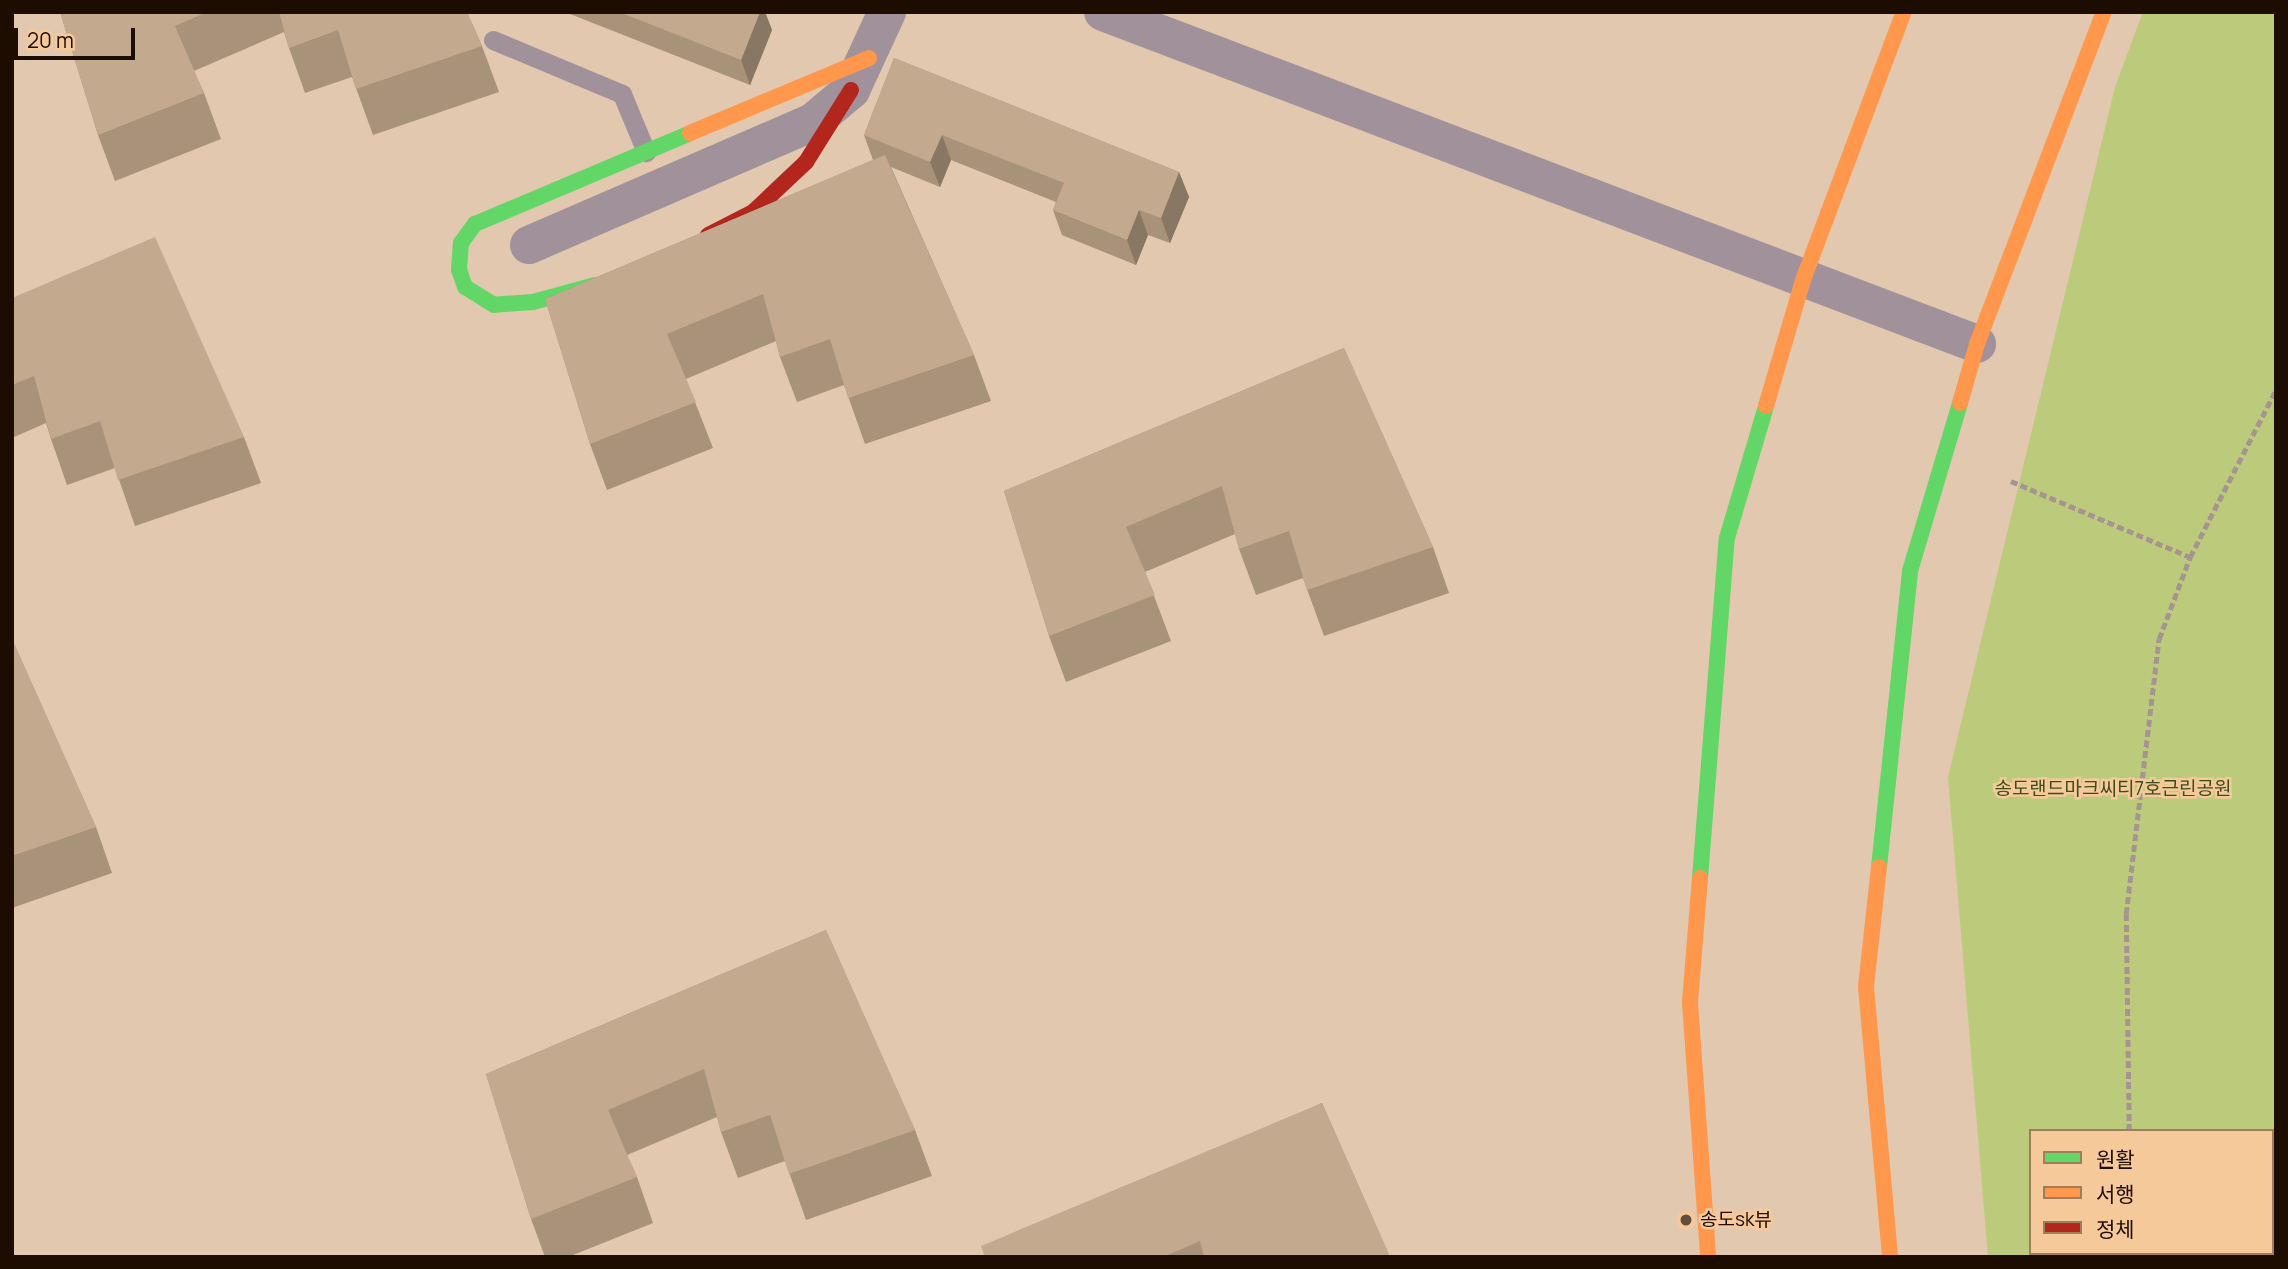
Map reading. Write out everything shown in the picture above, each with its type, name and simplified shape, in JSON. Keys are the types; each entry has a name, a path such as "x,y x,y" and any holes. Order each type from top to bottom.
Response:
{"main road":[{"path":"1708,1257 1690,1003 1727,538 1802,280 1904,12"},
{"path":"1890,1257 1866,987 1910,571 1978,344 2104,12"},
{"path":"607,281 533,302 494,305 465,287 459,270 461,243 475,224 646,152 860,74"},
{"path":"687,246 752,212 806,162 860,74"}],"street":[{"path":"529,245 796,131 827,113 860,74 887,12"},
{"path":"1103,12 1802,280 1978,344"}],"lane":[{"path":"492,40 622,94 646,152"}],"path":[{"path":"2129,1129 2127,901 2159,639 2190,557 2276,390"},
{"path":"2011,481 2190,557"}],"green space":[{"name":"송도랜드마크씨티7호근린공원","path":"2143,12 2276,12 2276,1257 1988,1257 1948,777 2115,87"}],"building":[{"path":"60,12 207,12 175,26 204,93 98,135"},
{"path":"279,12 467,12 482,46 356,89 338,30 289,48"},
{"path":"619,12 760,12 741,60"},
{"path":"894,58 1179,172 1161,218 1139,210 1127,240 1053,210 1064,183 942,135 930,162 864,135"},
{"path":"885,155 974,355 848,398 830,339 780,357 763,294 667,334 696,402 590,444 545,299"},
{"path":"155,237 244,437 118,480 100,421 51,439 34,376 12,385 12,298"},
{"path":"1344,348 1433,547 1307,590 1289,531 1239,549 1222,486 1126,527 1155,595 1049,636 1004,491"},
{"path":"12,639 96,827 12,856"},
{"path":"826,930 915,1130 789,1174 770,1115 721,1132 704,1069 608,1110 637,1177 531,1219 486,1074"},
{"path":"1322,1103 1390,1257 1204,1257 1200,1241 1163,1257 985,1257 981,1246"}],"traffic: fast":[{"path":"595,285 533,302 494,305 465,287 459,270 461,243 475,224 690,133"},
{"path":"1879,867 1910,571 1960,403"},
{"path":"1700,878 1727,538 1766,406"}],"traffic: slow":[{"path":"1766,406 1803,280 1904,12"},
{"path":"1960,403 1977,344 2104,12"},
{"path":"690,133 869,58"},
{"path":"1879,867 1866,987 1890,1257"},
{"path":"1700,878 1690,1003 1708,1257"}],"traffic: jam":[{"path":"708,235 753,212 806,162 851,90"}],"place":[{"name":"송도sk뷰","path":"1686,1220"}]}
